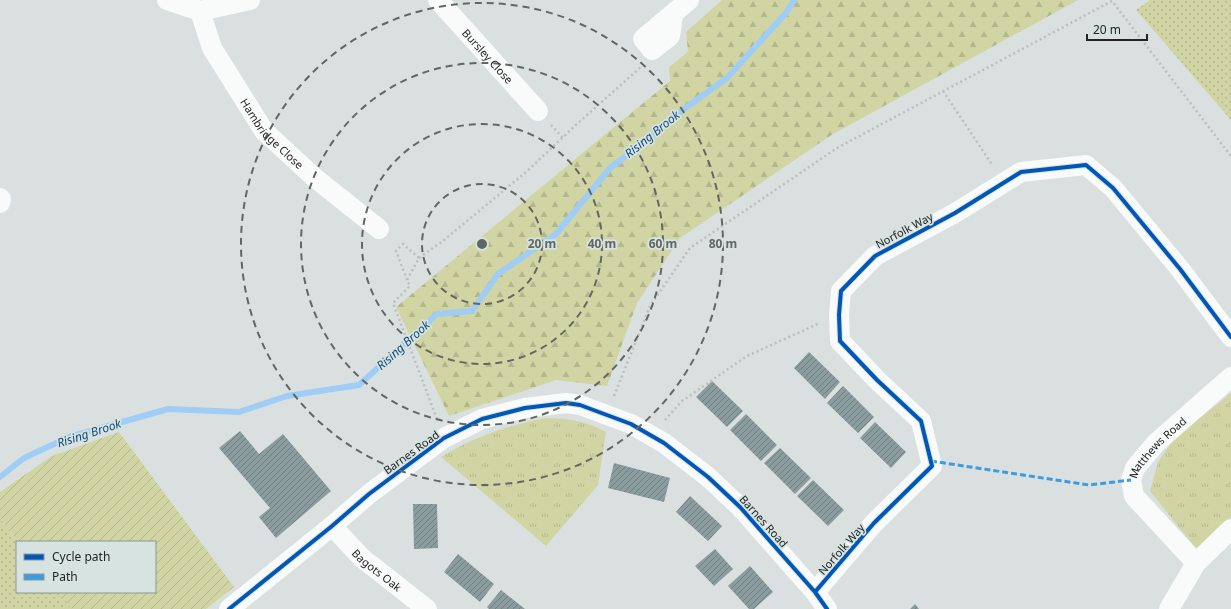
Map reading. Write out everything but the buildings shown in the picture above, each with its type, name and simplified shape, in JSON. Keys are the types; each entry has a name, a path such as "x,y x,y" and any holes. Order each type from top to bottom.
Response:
{"street":[{"path":"167,0 200,11 250,0"},
{"name":"Bursley Close","path":"438,0 538,111"},
{"path":"673,15 689,0"},
{"name":"Hambridge Close","path":"200,11 212,48 264,131 315,178 379,228"},
{"name":"Norfolk Way","path":"815,592 874,524 932,466 921,421 877,380 840,341 839,315 841,290 875,256 955,213 1022,172 1086,165 1113,188 1180,269 1231,337"},
{"path":"0,198 0,203"},
{"name":"Matthews Road","path":"1196,563 1134,496 1131,480 1135,468 1156,443 1231,377"},
{"name":"Barnes Road","path":"229,609 332,526 369,494 444,438 482,419 525,408 566,403 580,405 631,424 664,443 708,477 740,507 815,592 827,609"},
{"name":"Bagots Oak","path":"332,526 362,558 427,609"},
{"path":"1169,609 1196,563 1231,529"}],"path":[{"path":"607,414 650,306 690,248 837,148 1112,1 1231,156"},
{"path":"407,280 419,258 444,240 525,173 577,124 646,64"},
{"path":"943,91 1004,183"},
{"path":"419,258 403,244 396,251 410,286 393,303 444,438"},
{"path":"650,435 682,401 747,356 839,315"}],"green space":[{"path":"722,0 1078,0 833,134 680,238 637,303 607,386 556,380 449,416 396,307 670,81 669,67 688,52 686,32"},
{"path":"1150,0 1231,0 1231,120 1136,10"},
{"path":"1231,393 1231,517 1198,551 1150,491 1158,462 1173,440"},
{"path":"546,418 577,421 592,425 606,432 598,485 546,546 441,457 467,443 504,428"},
{"path":"119,432 234,587 206,609 72,609 60,593 156,593 156,541 17,541 0,519 0,492 52,456"},
{"path":"0,519 17,541 16,541 16,593 60,593 72,609 0,609"}],"waterway":[{"name":"Rising Brook","path":"0,477 24,458 69,437 168,409 239,412 287,396 359,385 437,314 472,311 498,274 556,234 610,168 642,144 677,114 727,78 786,13 794,0"}],"marked path":[{"path":"931,461 1089,485 1131,480"}],"cycle path":[{"path":"815,592 874,523 932,466 921,421 877,380 840,341 839,315 841,291 875,256 955,213 1021,172 1086,165 1113,188 1180,269 1231,337"},
{"path":"229,609 332,526 369,494 444,438 482,419 525,408 566,403 580,405 631,424 664,443 708,477 740,507 815,592 827,609"}]}
